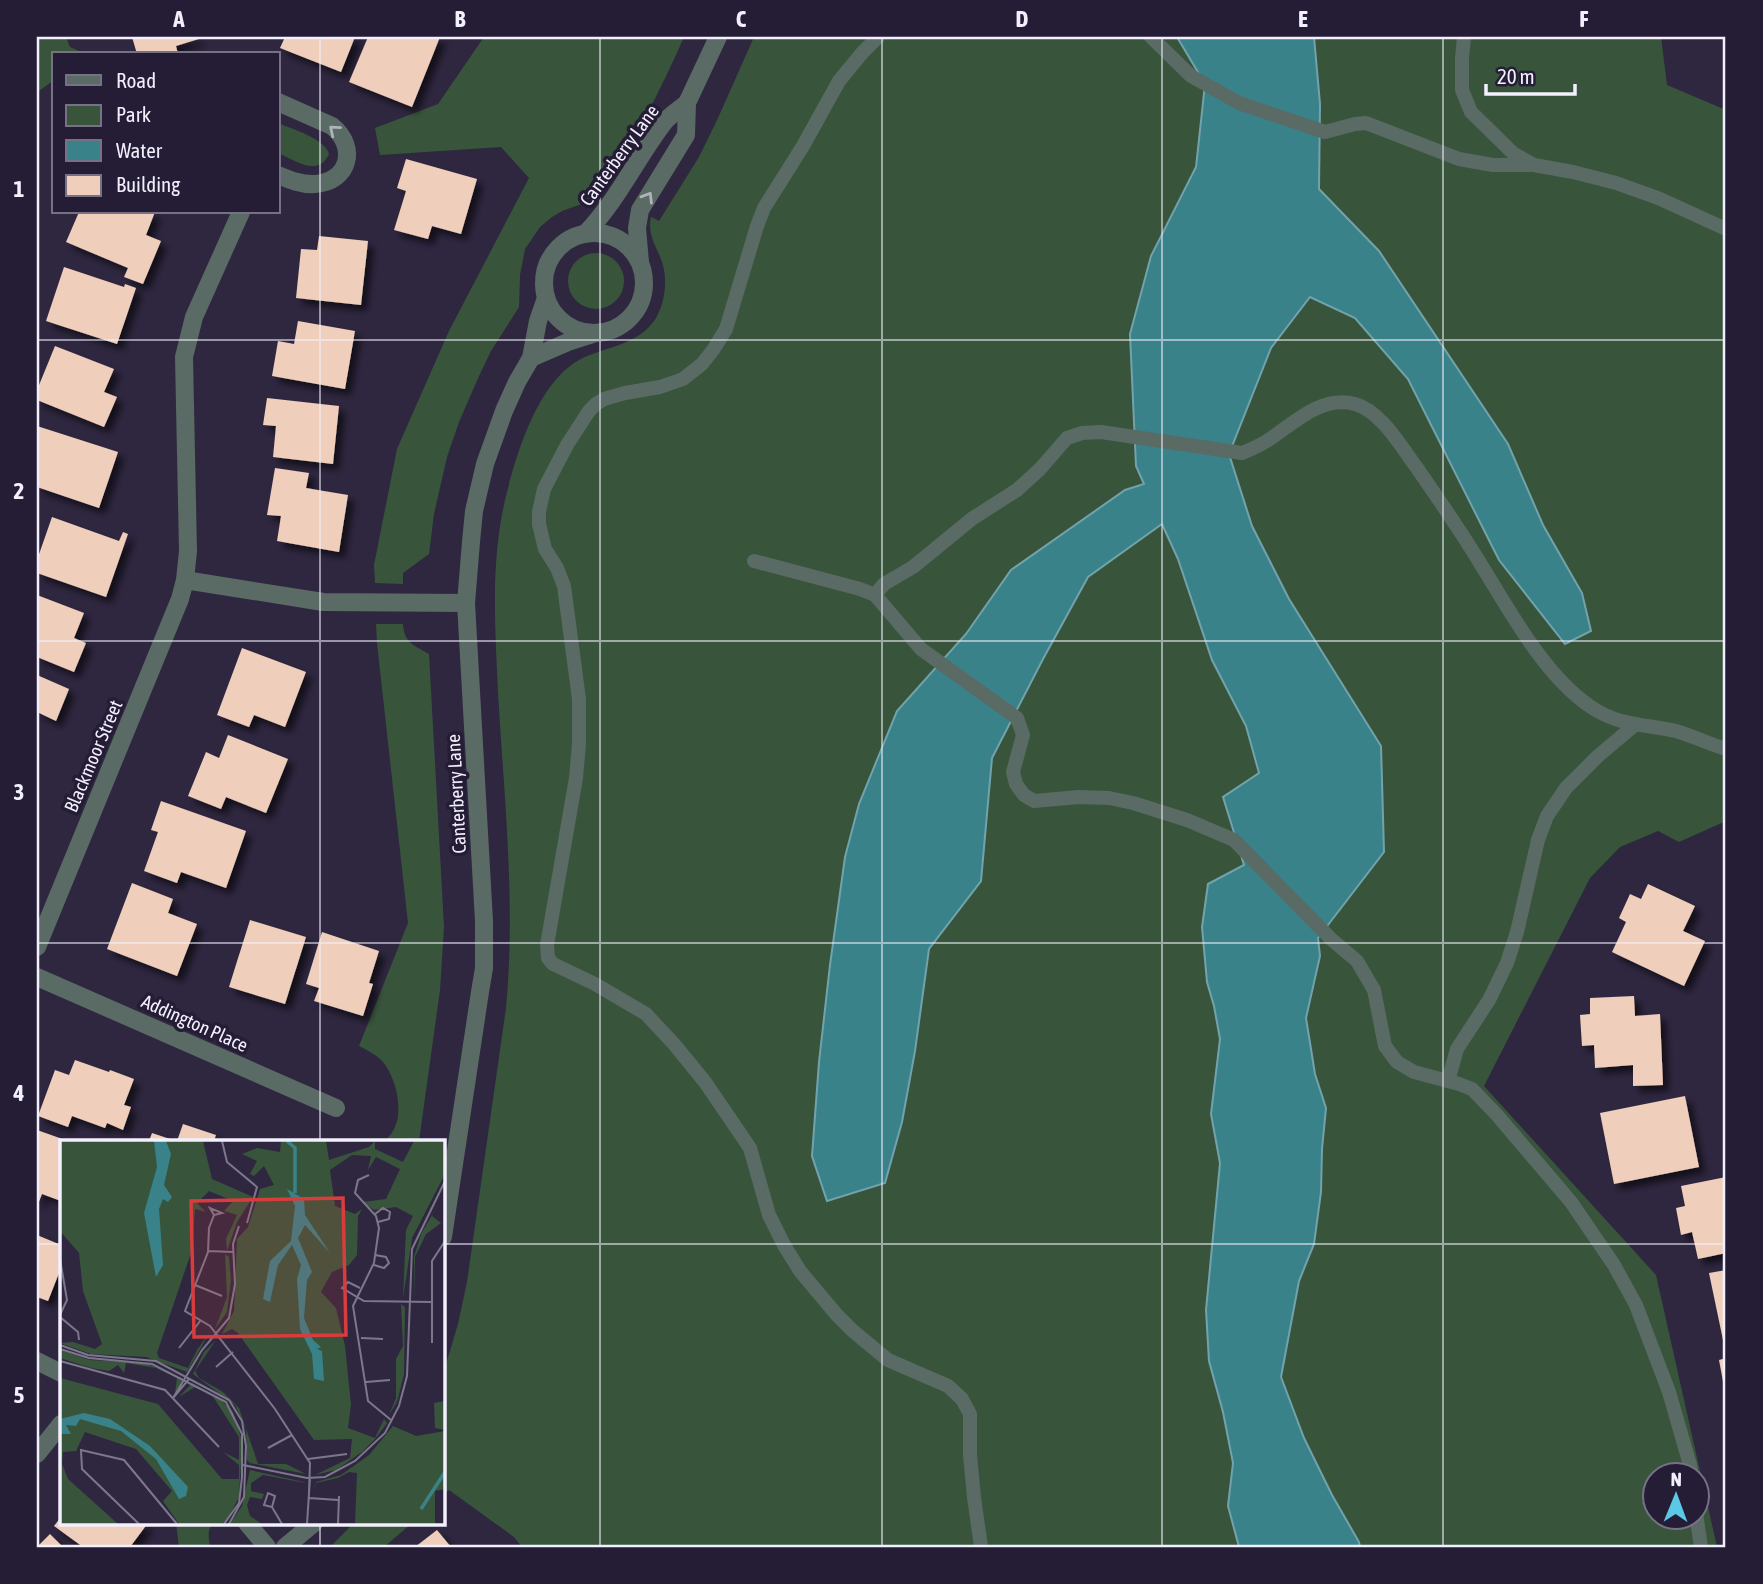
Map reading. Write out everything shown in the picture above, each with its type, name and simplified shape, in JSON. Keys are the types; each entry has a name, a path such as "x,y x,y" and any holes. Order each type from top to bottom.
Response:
{"street":[{"name":"Canterberry Lane","path":"531,358 568,342 612,330 626,322 637,309 643,294 644,278 637,228 640,210 685,135 687,103 718,37"},
{"name":"Canterberry Lane","path":"585,234 616,197 663,122 687,103"},
{"path":"280,104 332,126 340,132 348,149 341,172 328,182 302,184 280,176"},
{"name":"Blackmoor Street","path":"37,947 177,610 185,580 188,551 184,358 194,317 240,214"},
{"name":"Canterberry Lane","path":"444,1231 481,992 484,956 466,603 474,511 485,464 504,411 531,358 538,321 546,298 544,281 547,265 569,240 585,234 602,233 618,239 631,249 640,262"},
{"path":"546,298 553,313 565,324 580,332 596,334"},
{"path":"185,580 323,602 466,603"},
{"name":"Addington Place","path":"37,977 336,1108"},
{"path":"37,1361 60,1372"},
{"path":"37,1454 60,1424"},
{"path":"248,1524 267,1547"},
{"path":"285,1547 313,1524"}],"lane":[{"path":"878,37 839,81 764,208 726,329 713,350 702,364 683,379 660,387 604,399 596,404 567,445 544,489 539,524 545,549 564,586 579,699 576,778 547,945 548,958 553,964 595,984 646,1014 705,1082 750,1149 769,1215 784,1245 800,1271 836,1314 888,1360 948,1386 962,1398 970,1415 971,1465 981,1547"},
{"path":"1151,37 1191,76 1239,103 1325,132 1366,123 1460,159 1493,165 1534,165 1573,172 1658,198 1726,229"},
{"path":"1464,37 1462,90 1471,112 1514,154 1534,165"},
{"path":"875,595 884,584 913,567 973,519 1017,490 1067,438 1082,433 1101,432 1242,453 1257,447 1290,423 1314,410 1334,402 1356,404 1374,414 1397,441 1470,546 1511,615 1566,687 1589,707 1610,719 1683,733 1726,749"},
{"path":"754,561 875,595 922,649 1017,718 1023,735 1013,772 1016,784 1024,795 1034,801 1079,797 1109,798 1186,820 1234,840 1331,939 1357,961 1374,990 1385,1046 1397,1062 1414,1072 1472,1089 1571,1202 1614,1265 1636,1305 1669,1392 1689,1462"},
{"path":"1448,1081 1457,1049 1489,1000 1507,963 1517,932 1538,840 1547,816 1566,788 1636,724"}],"green space":[{"path":"37,37 66,37 70,47 81,52 52,52 52,81 39,91 37,113"},
{"path":"484,37 684,37 647,113 604,186 587,202 552,217 540,227 525,249 520,275 519,307 491,351 479,376 447,457 434,514 429,554 403,573 403,584 375,583 374,565 397,449 449,331 529,178 501,147 380,155 375,128 438,104"},
{"path":"754,37 1661,37 1667,85 1726,110 1726,821 1679,842 1658,831 1620,847 1590,878 1484,1086 1656,1275 1698,1462 1640,1462 1640,1532 1710,1532 1710,1516 1717,1547 522,1547 514,1537 449,1490 444,1494 444,1371 467,1282 506,1008 509,969 508,850 495,616 496,566 502,517 525,436 533,416 555,381 583,358 641,334 656,318 663,298 665,276 651,235 651,217 659,221 699,157"},
{"path":"280,124 321,143 329,154 319,165 299,163 280,154"},
{"path":"596,253 607,255 616,261 622,270 622,292 616,301 607,307 596,309 585,307 576,301 570,292 568,281 570,270 576,261 585,255"},
{"path":"376,624 403,624 405,635 414,646 429,654 444,927 440,990 419,1140 386,1140 393,1131 397,1119 395,1085 383,1062 359,1046 408,923"},
{"path":"176,1524 212,1524 209,1531 210,1547 179,1547"},
{"path":"353,1524 411,1524 384,1547 332,1545"}],"water":[{"path":"1177,37 1314,37 1320,104 1319,189 1379,251 1508,444 1543,525 1582,593 1591,631 1565,644 1499,560 1408,379 1355,318 1310,297 1271,348 1229,454 1252,526 1289,599 1381,746 1384,852 1318,938 1320,956 1306,1018 1315,1074 1326,1108 1321,1192 1314,1244 1299,1281 1281,1377 1304,1438 1360,1547 1239,1547 1228,1506 1233,1463 1209,1361 1206,1310 1220,1163 1211,1114 1220,1039 1207,982 1202,927 1208,884 1244,865 1223,797 1259,773 1246,726 1212,660 1178,559 1162,524 1088,577 992,758 981,881 929,949 902,1122 885,1183 827,1201 812,1156 819,1062 845,857 859,804 897,711 966,634 1011,570 1125,490 1144,484 1136,466 1130,334 1151,256 1196,167 1205,84"}],"building":[{"path":"132,37 199,37 176,46 178,52 136,52"},
{"path":"285,37 355,37 341,72 280,48"},
{"path":"368,37 440,37 412,107 349,82"},
{"path":"406,159 477,179 461,234 432,226 428,239 394,230 406,191 397,188"},
{"path":"78,214 154,214 146,235 161,241 143,284 124,277 128,268 66,242"},
{"path":"319,236 368,241 361,305 296,298 301,249 317,250"},
{"path":"64,267 124,287 125,284 136,288 117,344 46,321"},
{"path":"298,321 355,331 345,389 272,376 278,341 294,344"},
{"path":"55,346 114,369 104,392 117,397 104,427 37,400 37,390"},
{"path":"267,398 339,406 333,464 273,457 276,426 263,425"},
{"path":"37,426 118,452 99,508 37,487"},
{"path":"275,468 309,473 306,488 348,495 339,552 277,541 281,516 267,515"},
{"path":"52,517 119,541 123,532 128,534 106,597 37,573 37,560"},
{"path":"37,595 84,613 74,638 86,643 74,672 37,657"},
{"path":"242,648 306,672 285,727 254,715 249,727 217,715"},
{"path":"37,675 69,689 56,721 37,712"},
{"path":"228,735 288,759 266,813 226,797 221,809 188,796 206,752 219,758"},
{"path":"161,801 246,831 226,888 181,872 177,883 144,871 158,832 151,830"},
{"path":"132,883 173,899 168,913 197,924 177,976 107,949"},
{"path":"1648,884 1695,906 1683,931 1705,941 1684,986 1612,952 1626,922 1619,918 1630,894 1641,899"},
{"path":"250,920 306,937 285,1004 229,987"},
{"path":"322,932 379,951 363,1016 314,1001 319,988 306,984"},
{"path":"1634,996 1635,1016 1660,1014 1663,1085 1633,1086 1633,1065 1595,1068 1594,1045 1582,1046 1580,1015 1590,1014 1590,998"},
{"path":"75,1060 134,1079 124,1105 131,1107 123,1130 107,1123 105,1128 72,1116 68,1127 38,1116 55,1070 69,1075"},
{"path":"1685,1096 1699,1167 1614,1184 1600,1113"},
{"path":"183,1124 216,1135 214,1140 177,1140"},
{"path":"37,1130 65,1140 60,1140 60,1201 42,1194 37,1207"},
{"path":"152,1133 173,1140 149,1140"},
{"path":"1726,1177 1726,1253 1698,1259 1692,1232 1681,1235 1676,1208 1685,1206 1681,1186"},
{"path":"37,1235 60,1245 60,1271 48,1301 37,1297"},
{"path":"1726,1270 1726,1340 1723,1340 1709,1273"},
{"path":"1726,1358 1726,1392 1725,1392 1719,1360"},
{"path":"60,1518 60,1524 147,1524 130,1547 83,1547 54,1526"},
{"path":"437,1530 451,1547 415,1547"},
{"path":"50,1534 63,1547 37,1547"}]}
